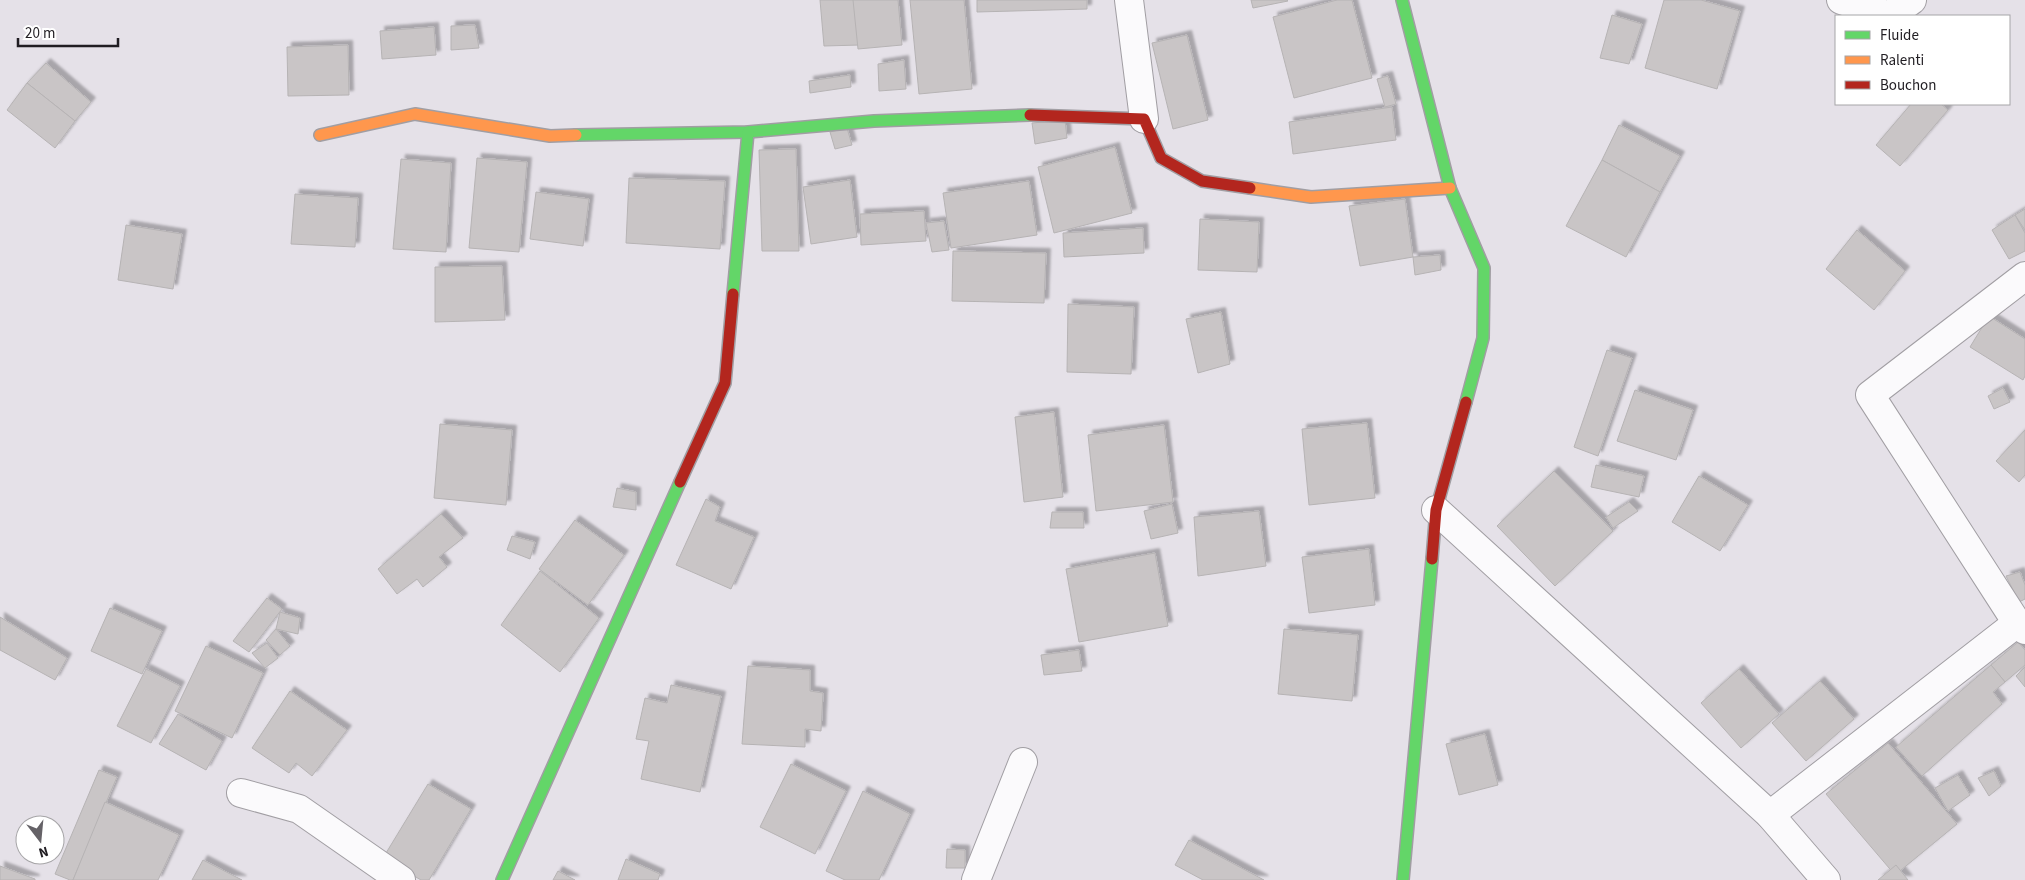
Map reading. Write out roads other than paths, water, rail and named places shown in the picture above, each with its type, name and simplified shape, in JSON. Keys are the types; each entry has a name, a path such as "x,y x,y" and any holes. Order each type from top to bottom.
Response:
{"street":[{"path":"1129,0 1144,119 1162,158 1202,181 1311,197 1450,188"},
{"path":"1402,0 1450,188 1484,268 1483,338 1436,510 1402,880"},
{"path":"1842,0 1887,15"},
{"path":"1891,15 1912,0"},
{"path":"320,135 415,114 550,136 748,132 874,121 1036,115 1144,119"},
{"path":"502,880 725,383 748,132"},
{"path":"1770,815 2021,626 1870,395 2025,276"},
{"path":"1436,510 1770,815 1826,880"},
{"path":"976,880 1023,762"},
{"path":"241,793 299,809 401,880"}]}
